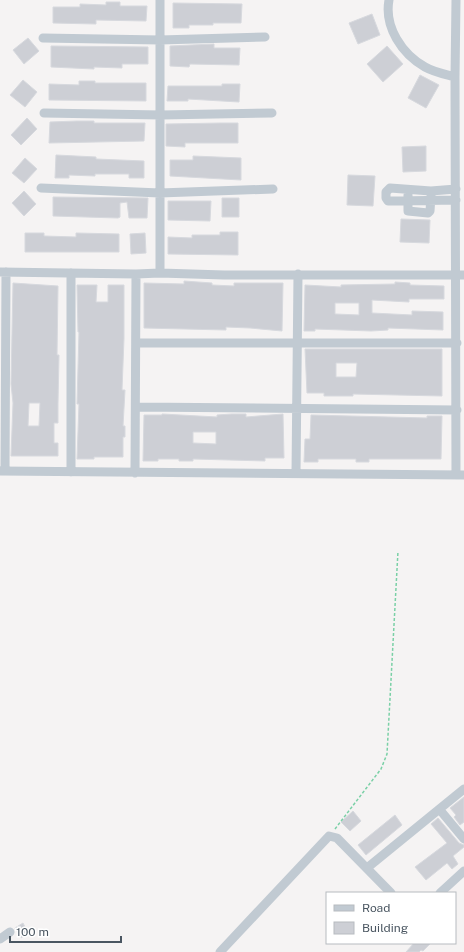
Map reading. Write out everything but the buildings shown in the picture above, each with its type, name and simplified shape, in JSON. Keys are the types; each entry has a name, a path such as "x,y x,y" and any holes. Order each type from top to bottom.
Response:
{"street":[{"path":"160,0 160,273"},
{"path":"389,0 387,9 391,29 402,48 424,66 436,72 455,77"},
{"path":"456,0 456,200 460,275 456,410 460,475 2,471 3,272 71,274 160,273 224,275 460,275"},
{"path":"43,38 160,40 265,37"},
{"path":"44,113 161,115 272,113"},
{"path":"41,188 160,193 273,189"},
{"path":"408,201 388,201 386,198 388,189 430,191 456,189"},
{"path":"408,189 408,209 410,212 428,213 430,211 430,191"},
{"path":"431,201 456,200"},
{"path":"71,274 71,472"},
{"path":"136,274 136,473"},
{"path":"296,473 298,274"},
{"path":"137,343 457,343"},
{"path":"137,407 296,410 456,410"},
{"path":"367,868 464,789"},
{"path":"440,810 463,836"},
{"path":"220,952 329,836 337,838 390,892"},
{"path":"441,892 464,871"},
{"path":"0,939 10,932"}],"path":[{"path":"329,836 381,769 387,754 398,551"}]}
